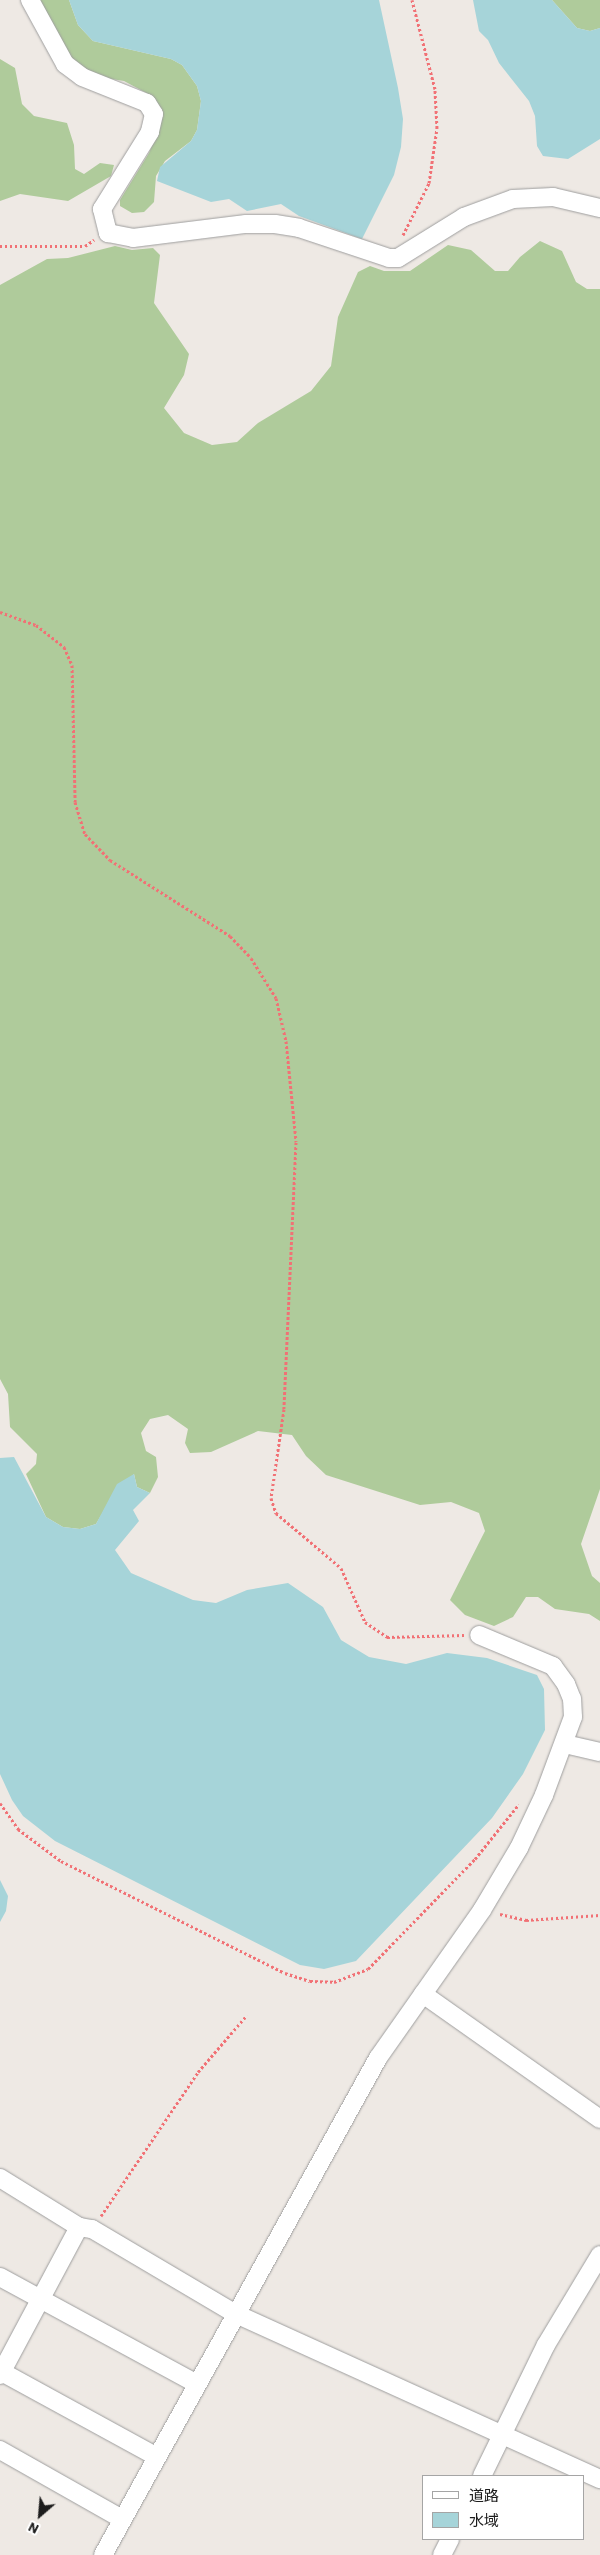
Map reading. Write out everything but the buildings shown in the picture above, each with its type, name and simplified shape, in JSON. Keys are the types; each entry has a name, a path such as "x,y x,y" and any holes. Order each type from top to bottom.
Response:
{"street":[{"path":"30,0 65,64 82,76 147,103 154,114 150,132 102,209 108,233 133,238 246,224 275,224 299,228 389,258 398,258 464,217 513,199 553,197 600,208"},
{"path":"103,2555 378,2058 482,1910 518,1848 565,1744 573,1717 572,1699 566,1684 552,1666 479,1635"},
{"path":"565,1744 600,1752"},
{"path":"423,1994 600,2119"},
{"path":"0,2178 236,2314 600,2479"},
{"path":"86,2228 41,2300 1,2372 157,2457"},
{"path":"483,2475 546,2345 594,2276 600,2255"},
{"path":"0,2277 197,2384"},
{"path":"0,2450 122,2519"},
{"path":"442,2555 450,2540"}],"path":[{"path":"398,258 399,242 428,183 437,128 434,89 412,0"},
{"path":"0,246 85,246 108,233"},
{"path":"0,612 36,625 64,646 72,665 75,802 85,834 110,860 230,936 251,958 276,998 286,1041 296,1142 284,1409 271,1498 276,1513 341,1568 365,1622 387,1637 479,1635"},
{"path":"0,1803 18,1829 61,1861 285,1973 310,1981 334,1982 368,1969 475,1859 524,1798"},
{"path":"482,1910 526,1920 600,1915"},
{"path":"86,2228 198,2072 247,2015"}],"green space":[{"path":"38,0 69,0 78,25 93,41 171,59 182,65 197,86 201,101 197,130 191,141 165,161 156,176 154,202 144,212 132,213 120,206 120,200 149,153 161,122 160,109 152,96 124,81 99,77 76,64 62,48"},
{"path":"552,0 600,0 600,28 590,31 577,28"},
{"path":"0,59 15,68 22,104 34,116 67,123 74,145 75,169 84,174 100,163 114,165 111,176 68,201 20,194 0,201"},
{"path":"540,241 562,251 576,282 587,289 600,289 600,1489 581,1544 592,1576 600,1583 600,1621 589,1614 555,1609 538,1597 526,1597 513,1617 494,1626 465,1615 450,1600 485,1531 479,1513 451,1502 420,1505 326,1475 306,1456 292,1435 258,1431 211,1452 190,1453 185,1443 188,1429 168,1415 150,1419 141,1433 146,1451 156,1457 158,1477 150,1493 137,1487 134,1474 107,1505 96,1524 80,1529 63,1527 46,1517 26,1474 36,1464 37,1454 10,1427 8,1394 0,1379 0,285 47,259 68,258 115,246 132,250 153,248 160,255 154,303 189,354 184,375 164,408 184,433 212,445 237,442 258,423 311,391 331,366 338,317 358,272 370,266 384,271 410,271 448,245 471,250 495,271 508,271 520,257"}],"water":[{"path":"69,0 379,0 403,119 401,147 394,175 362,239 299,216 281,204 247,211 229,199 211,202 157,181 160,167 191,141 197,130 201,101 197,86 182,65 171,59 93,41 78,25"},
{"path":"473,0 552,0 577,28 590,31 600,28 600,139 568,159 543,156 537,146 535,116 529,101 499,63 488,40 479,31"},
{"path":"14,1457 46,1517 63,1527 80,1529 96,1524 117,1484 134,1474 137,1487 150,1493 133,1510 139,1521 115,1550 131,1573 193,1600 216,1603 247,1590 288,1583 323,1607 341,1640 369,1657 406,1664 447,1653 487,1658 537,1675 544,1689 545,1730 523,1774 492,1818 356,1961 324,1969 300,1965 55,1841 23,1816 12,1800 0,1774 0,1458"},
{"path":"0,1880 8,1896 6,1911 0,1922"}]}
